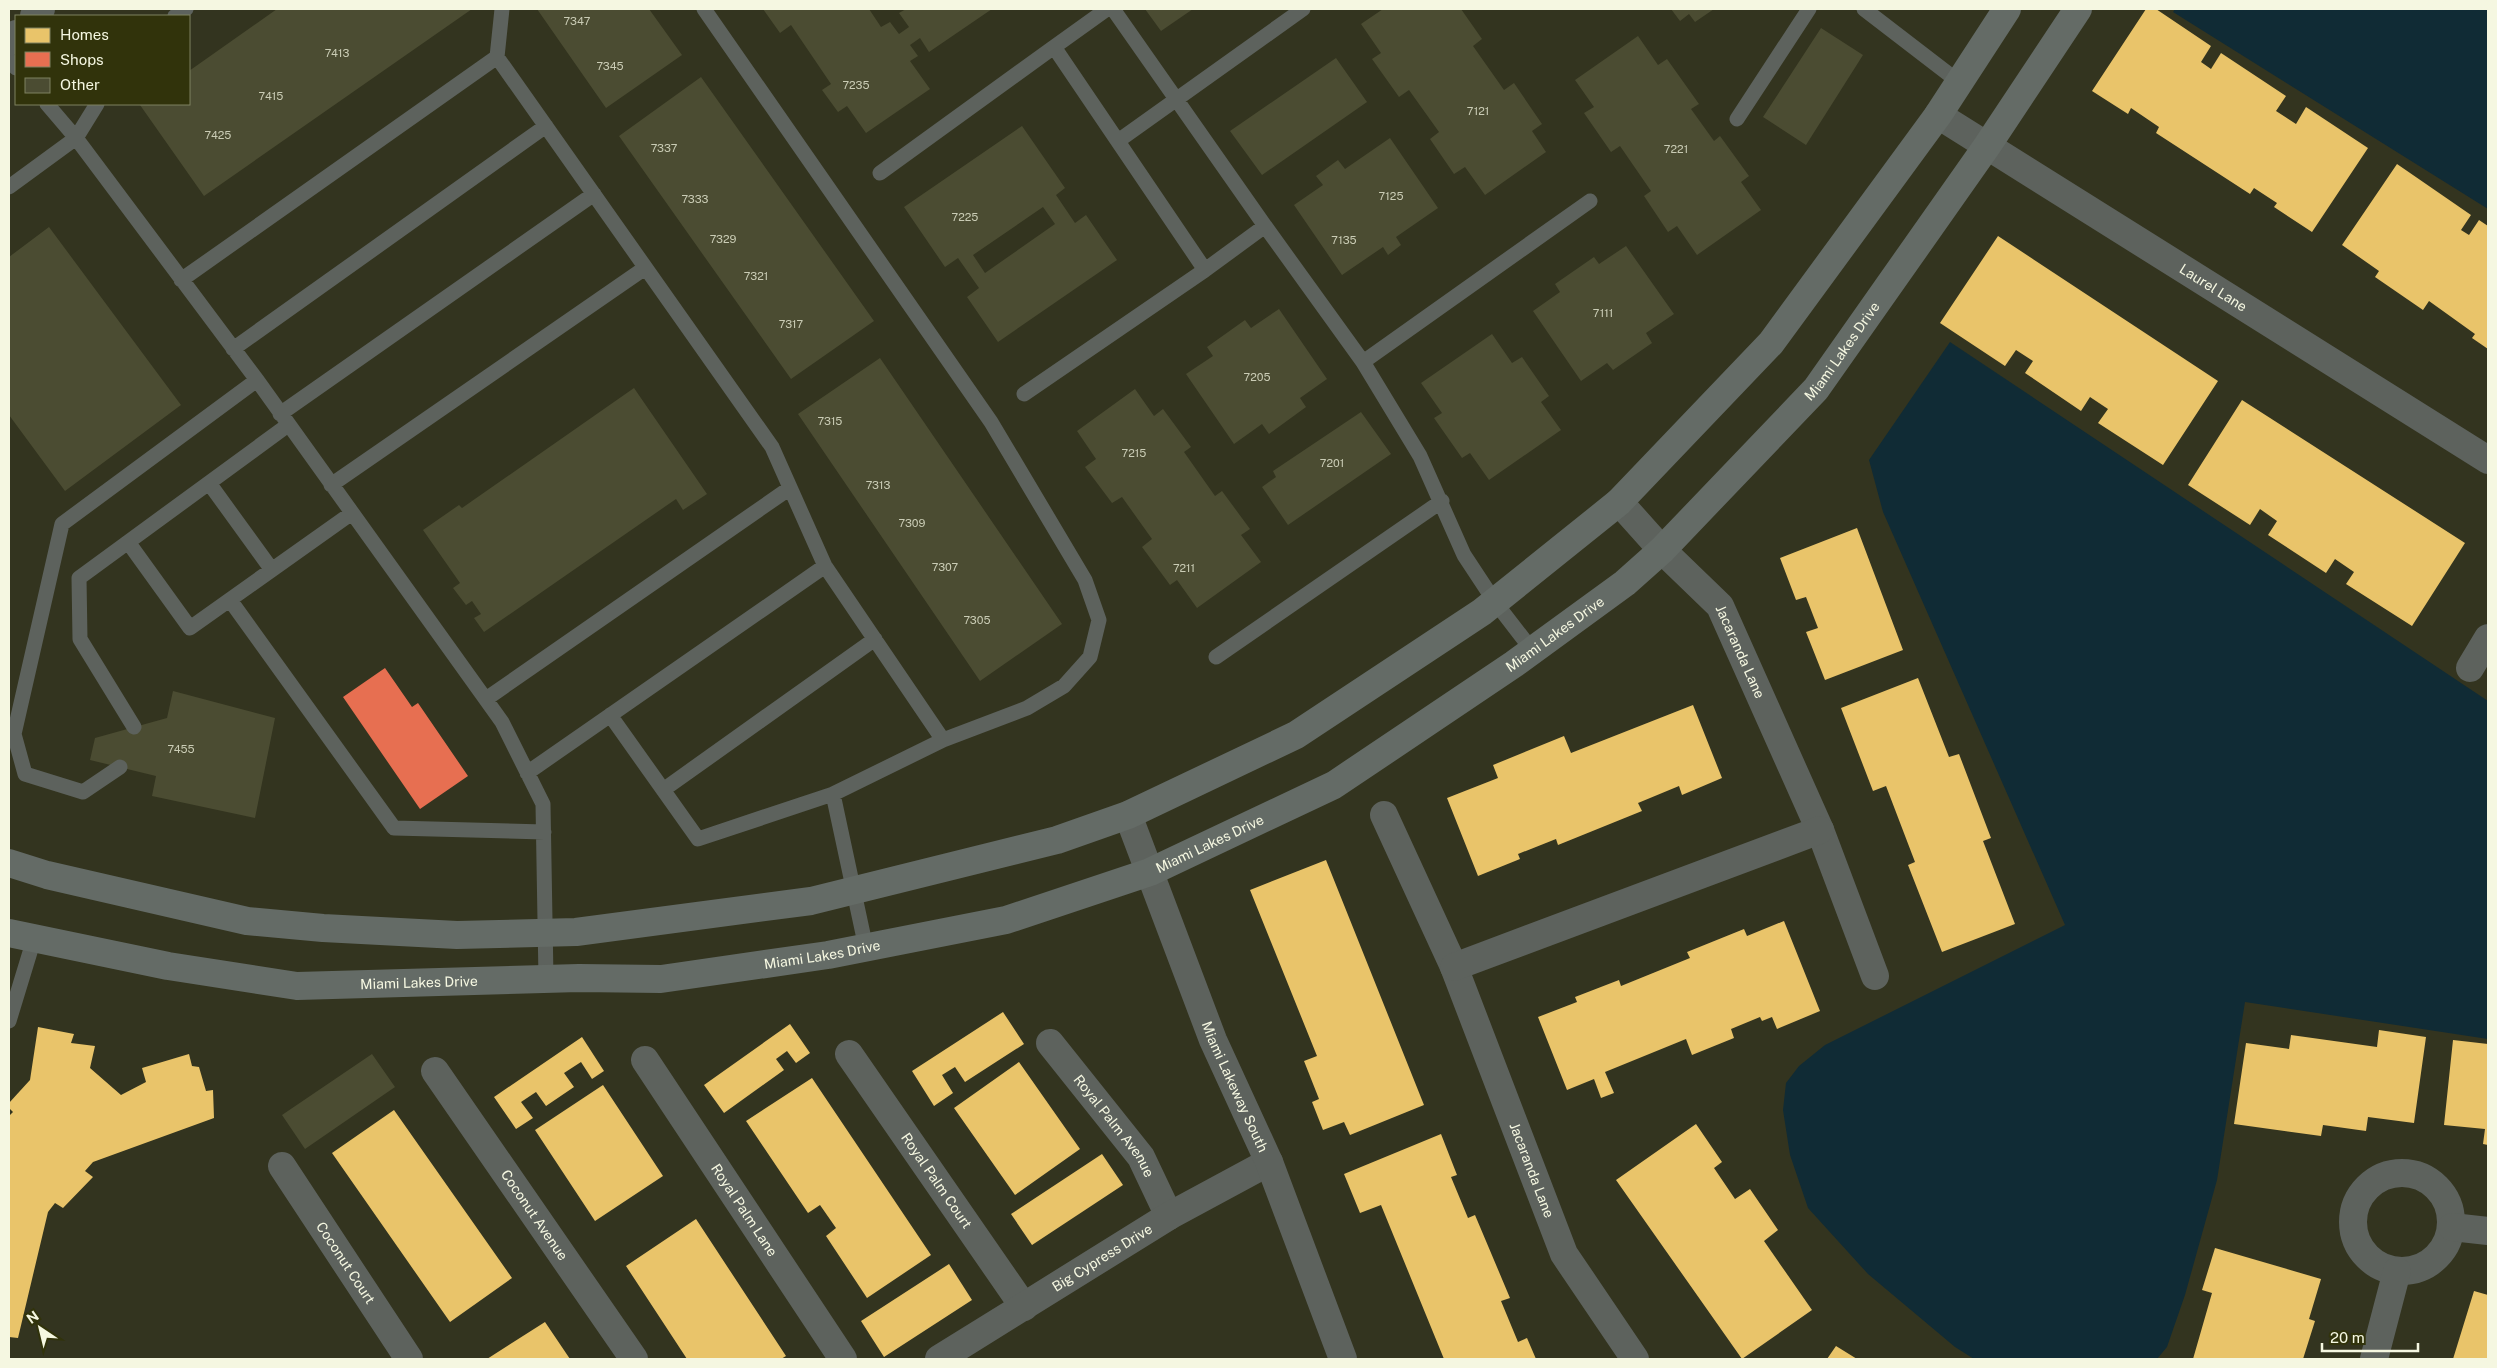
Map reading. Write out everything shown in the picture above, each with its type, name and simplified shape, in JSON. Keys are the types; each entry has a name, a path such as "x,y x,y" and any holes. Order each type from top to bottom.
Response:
{"main road":[{"path":"9,863 47,875 247,921 323,928 458,935 576,932 811,901 1057,840 1128,815 1296,736 1495,602 1620,502 1771,344 1938,115 2007,9"},
{"name":"Miami Lakes Drive","path":"21,936 168,966 297,986 546,979 661,979 828,956 1006,920 1150,872 1334,785 1532,650 1625,583 1662,550 1816,389 1987,146 2078,9"}],"street":[{"name":"Laurel Lane","path":"1938,115 2488,460"},
{"name":"Jacaranda Lane","path":"1620,502 1662,550 1720,606 1820,830 1875,976"},
{"path":"2470,668 2488,638"},
{"name":"Miami Lakeway South","path":"1128,815 1214,1040 1269,1162 1343,1359"},
{"name":"Jacaranda Lane","path":"1384,815 1454,967 1564,1254 1635,1359"},
{"path":"1454,967 1820,830"},
{"name":"Royal Palm Avenue","path":"1050,1043 1141,1157 1169,1216"},
{"name":"Royal Palm Court","path":"849,1054 1024,1307"},
{"name":"Royal Palm Lane","path":"645,1060 843,1359"},
{"name":"Coconut Avenue","path":"435,1071 634,1359"},
{"name":"Big Cypress Drive","path":"939,1359 1169,1216 1269,1162"},
{"name":"Coconut Court","path":"282,1166 409,1359"},
{"path":"2407,1172 2423,1176 2436,1184 2445,1197 2451,1211 2452,1227 2448,1242 2433,1260 2413,1270 2397,1271 2382,1267 2369,1259 2359,1247 2354,1232 2353,1217 2357,1202 2372,1184 2392,1173 2407,1172"},
{"path":"2452,1227 2488,1231"},
{"path":"2374,1359 2397,1271"}],"lane":[{"path":"502,9 497,57 772,447 825,566 943,740"},
{"path":"610,715 698,839 833,794 943,740 1027,708 1064,686 1090,657 1099,620 1084,580 990,422 704,9"},
{"path":"880,173 1107,9"},
{"path":"1112,9 1178,99 1265,226 1363,362 1420,456 1442,501 1464,555 1495,602 1532,650"},
{"path":"1118,141 1303,9"},
{"path":"1737,119 1809,9"},
{"path":"1864,9 1960,82"},
{"path":"1054,47 1205,270"},
{"path":"181,280 497,57"},
{"path":"47,105 76,138 257,380 502,722 543,804 546,979"},
{"path":"9,187 76,138 96,105"},
{"path":"233,349 546,126"},
{"path":"134,727 80,639 79,578 209,483 284,420 594,194"},
{"path":"1363,362 1590,201"},
{"path":"1024,394 1205,270 1265,226"},
{"path":"331,485 645,268"},
{"path":"120,767 83,792 74,790 25,774 14,734 62,524 257,380"},
{"path":"209,483 272,570"},
{"path":"486,700 790,488"},
{"path":"1216,657 1442,501"},
{"path":"128,542 190,628 352,513"},
{"path":"528,773 825,566"},
{"path":"230,600 394,828 544,832"},
{"path":"663,790 874,639"},
{"path":"833,794 855,889 866,948"},
{"path":"9,1021 21,936"}],"water":[{"path":"2175,9 2488,9 2488,209 2173,12"},
{"path":"1950,342 2488,701 2488,1039 2245,1002 2217,1180 2185,1295 2167,1347 2157,1359 1974,1359 1955,1347 1868,1274 1808,1208 1790,1155 1783,1110 1786,1083 1799,1066 1825,1045 2065,925 1883,512 1869,460"}],"building: Homes":[{"path":"2146,9 2156,9 2211,46 2201,62 2211,69 2221,53 2286,96 2276,111 2296,124 2306,107 2368,148 2312,232 2274,207 2277,203 2254,188 2250,194 2156,133 2159,127 2131,108 2128,114 2092,91"},
{"path":"2397,164 2471,215 2461,230 2469,235 2479,220 2488,226 2488,349 2472,338 2475,334 2429,301 2423,310 2375,277 2379,271 2342,245"},
{"path":"1998,236 2218,381 2163,465 2098,423 2108,409 2090,397 2081,411 2025,373 2033,361 2016,350 2005,366 1940,323"},
{"path":"2242,400 2465,543 2412,626 2346,584 2354,572 2335,559 2326,573 2268,535 2277,521 2260,509 2250,525 2188,485"},
{"path":"1857,528 1903,650 1825,680 1806,632 1818,628 1806,597 1796,600 1780,558"},
{"path":"1918,678 1949,757 1959,754 1991,838 1983,841 2015,924 1942,952 1908,865 1915,862 1886,786 1873,791 1841,708"},
{"path":"1693,705 1722,778 1682,795 1679,786 1638,803 1642,811 1558,845 1556,839 1518,854 1520,859 1478,876 1447,798 1498,778 1493,765 1564,736 1571,753"},
{"path":"1326,860 1424,1105 1350,1135 1344,1122 1323,1130 1312,1102 1319,1099 1304,1061 1317,1056 1250,890"},
{"path":"1784,921 1820,1011 1777,1029 1772,1017 1762,1021 1760,1017 1731,1029 1734,1038 1692,1055 1686,1039 1605,1072 1614,1093 1601,1098 1594,1079 1567,1090 1538,1017 1577,1002 1575,997 1619,980 1621,986 1690,958 1687,952 1744,929 1747,936"},
{"path":"1003,1012 1024,1044 965,1082 955,1067 942,1075 953,1093 934,1106 912,1071"},
{"path":"790,1024 810,1053 796,1063 787,1051 776,1059 784,1070 724,1113 704,1085"},
{"path":"38,1027 74,1034 71,1043 95,1046 90,1068 121,1095 146,1082 142,1068 189,1054 192,1066 199,1067 206,1091 213,1090 214,1118 93,1162 85,1171 93,1177 63,1208 55,1203 48,1212 18,1338 9,1337 9,1116 13,1112 9,1108 9,1103 30,1080"},
{"path":"2379,1030 2426,1037 2414,1123 2368,1117 2366,1131 2323,1125 2321,1136 2234,1124 2246,1043 2289,1049 2291,1035 2377,1047"},
{"path":"582,1037 604,1071 592,1079 581,1062 564,1073 574,1087 546,1106 536,1092 521,1102 533,1118 516,1129 494,1097"},
{"path":"2453,1040 2488,1044 2488,1145 2483,1144 2485,1129 2444,1125"},
{"path":"1019,1062 1080,1149 1015,1195 954,1108"},
{"path":"812,1078 931,1255 867,1298 826,1236 836,1228 820,1205 808,1213 746,1121"},
{"path":"603,1085 663,1176 595,1221 535,1130"},
{"path":"394,1110 512,1278 450,1322 332,1153"},
{"path":"1696,1124 1722,1162 1714,1168 1735,1199 1750,1189 1778,1230 1764,1241 1812,1310 1742,1359 1616,1180"},
{"path":"1441,1134 1457,1175 1451,1177 1468,1218 1475,1215 1510,1298 1501,1301 1518,1342 1527,1338 1536,1359 1444,1359 1381,1205 1360,1213 1344,1174"},
{"path":"1102,1154 1123,1185 1032,1245 1011,1214"},
{"path":"696,1219 786,1356 781,1359 687,1359 626,1266"},
{"path":"2215,1248 2321,1279 2309,1319 2315,1321 2303,1359 2193,1359 2212,1293 2202,1290"},
{"path":"949,1264 972,1300 884,1357 861,1321"},
{"path":"2474,1291 2488,1295 2488,1359 2453,1359"},
{"path":"545,1322 570,1359 487,1359"},
{"path":"1836,1346 1857,1359 1827,1359"}],"building: Shops":[{"path":"385,668 412,707 418,703 468,776 420,809 343,697"}],"building: Other":[{"path":"277,9 472,9 204,196 140,105 190,105 190,70"},
{"path":"537,9 649,9 682,55 606,108"},
{"path":"763,9 869,9 881,27 890,22 899,34 909,27 899,13 906,9 992,9 929,52 920,38 910,45 918,56 910,61 930,89 866,133 847,106 838,112 822,90 831,84 791,25 780,33"},
{"path":"1145,9 1193,9 1161,31"},
{"path":"1383,9 1461,9 1482,39 1473,46 1504,90 1514,83 1542,124 1532,131 1546,152 1485,195 1465,167 1454,174 1430,139 1439,132 1409,90 1399,97 1372,59 1381,53 1361,24"},
{"path":"1671,9 1714,9 1695,22 1689,14 1680,21"},
{"path":"1821,28 1863,55 1806,145 1763,117"},
{"path":"1638,36 1658,65 1667,59 1699,104 1691,109 1714,141 1720,136 1749,176 1741,182 1761,210 1697,255 1677,226 1668,232 1644,196 1651,191 1620,146 1611,152 1584,113 1594,107 1575,80"},
{"path":"1336,58 1367,102 1262,175 1230,131"},
{"path":"701,77 874,321 791,379 619,136"},
{"path":"1022,126 1065,188 1056,195 1075,223 1086,215 1117,260 998,342 967,297 979,288 958,258 945,267 904,207","holes":["1043,207 1055,224 985,273 973,255"]},
{"path":"1390,138 1438,208 1396,237 1401,245 1388,255 1383,247 1342,275 1294,205 1323,185 1316,176 1338,160 1345,169"},
{"path":"49,227 181,405 65,491 9,415 9,257"},
{"path":"1626,246 1674,314 1646,333 1652,343 1613,370 1607,363 1581,381 1533,311 1560,292 1555,284 1594,257 1599,264"},
{"path":"1279,309 1327,379 1300,398 1306,407 1269,434 1262,424 1234,444 1186,374 1213,356 1207,347 1245,320 1251,328"},
{"path":"1492,334 1512,363 1522,357 1549,396 1541,402 1561,430 1489,480 1470,453 1462,458 1434,418 1442,413 1421,383"},
{"path":"880,358 1062,624 980,681 798,414"},
{"path":"634,388 707,494 683,510 676,499 484,632 474,618 481,614 472,601 466,605 453,588 460,583 423,530 459,505 462,508"},
{"path":"1135,389 1154,416 1163,409 1191,447 1184,452 1215,496 1222,491 1250,529 1241,535 1261,562 1197,608 1177,580 1170,585 1142,547 1152,539 1122,497 1112,503 1085,467 1096,459 1077,431"},
{"path":"1361,412 1391,454 1288,525 1262,487 1276,477 1273,471"},
{"path":"173,691 275,718 255,818 152,796 156,776 90,760 95,738 167,718"},
{"path":"372,1054 395,1087 305,1149 282,1115"}]}
